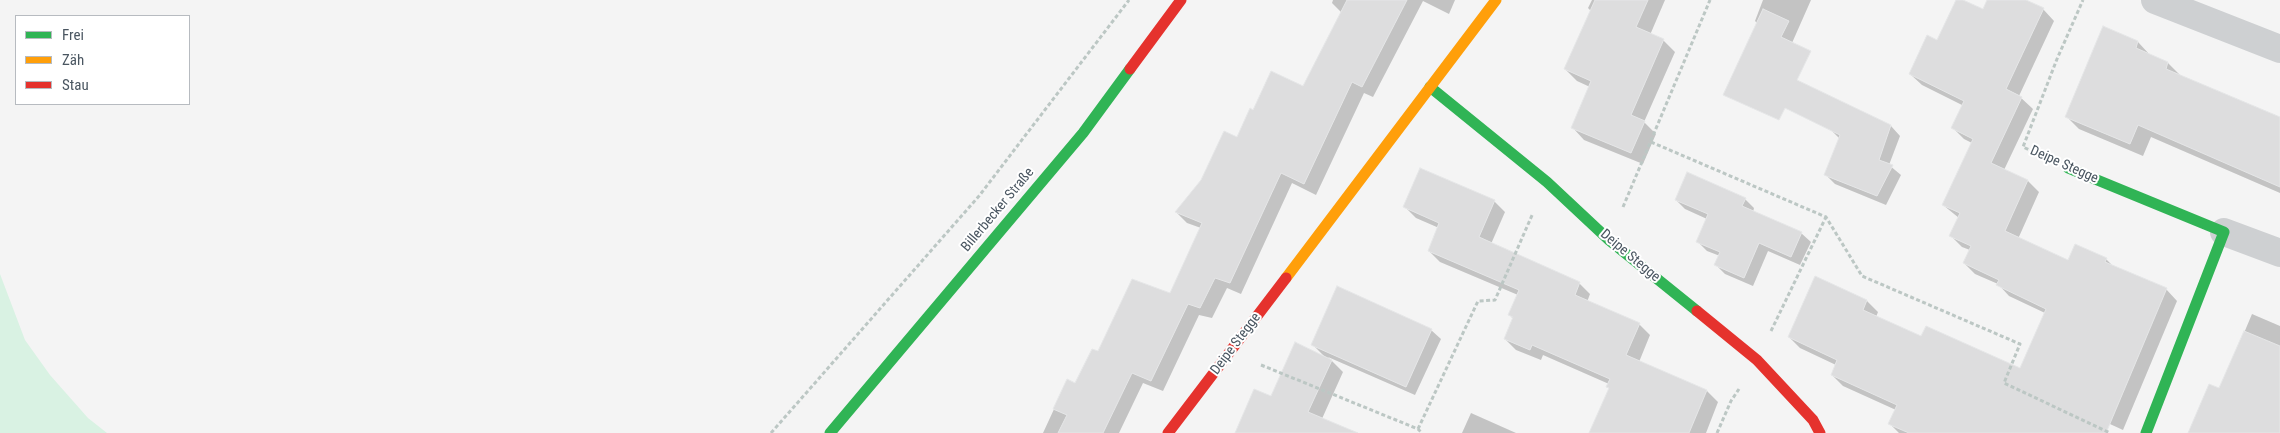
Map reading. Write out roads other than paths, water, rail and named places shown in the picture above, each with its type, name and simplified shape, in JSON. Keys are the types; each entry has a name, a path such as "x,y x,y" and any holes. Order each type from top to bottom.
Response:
{"street":[{"name":"Billerbecker Straße","path":"830,433 1083,133 1181,0"},
{"name":"Deipe Stegge","path":"1168,433 1496,0"},
{"path":"2155,0 2280,50"},
{"name":"Deipe Stegge","path":"1430,87 1547,182 1608,240 1757,360 1813,420 1820,433"},
{"name":"Deipe Stegge","path":"2068,168 2280,253"},
{"path":"2146,433 2224,232"}]}
